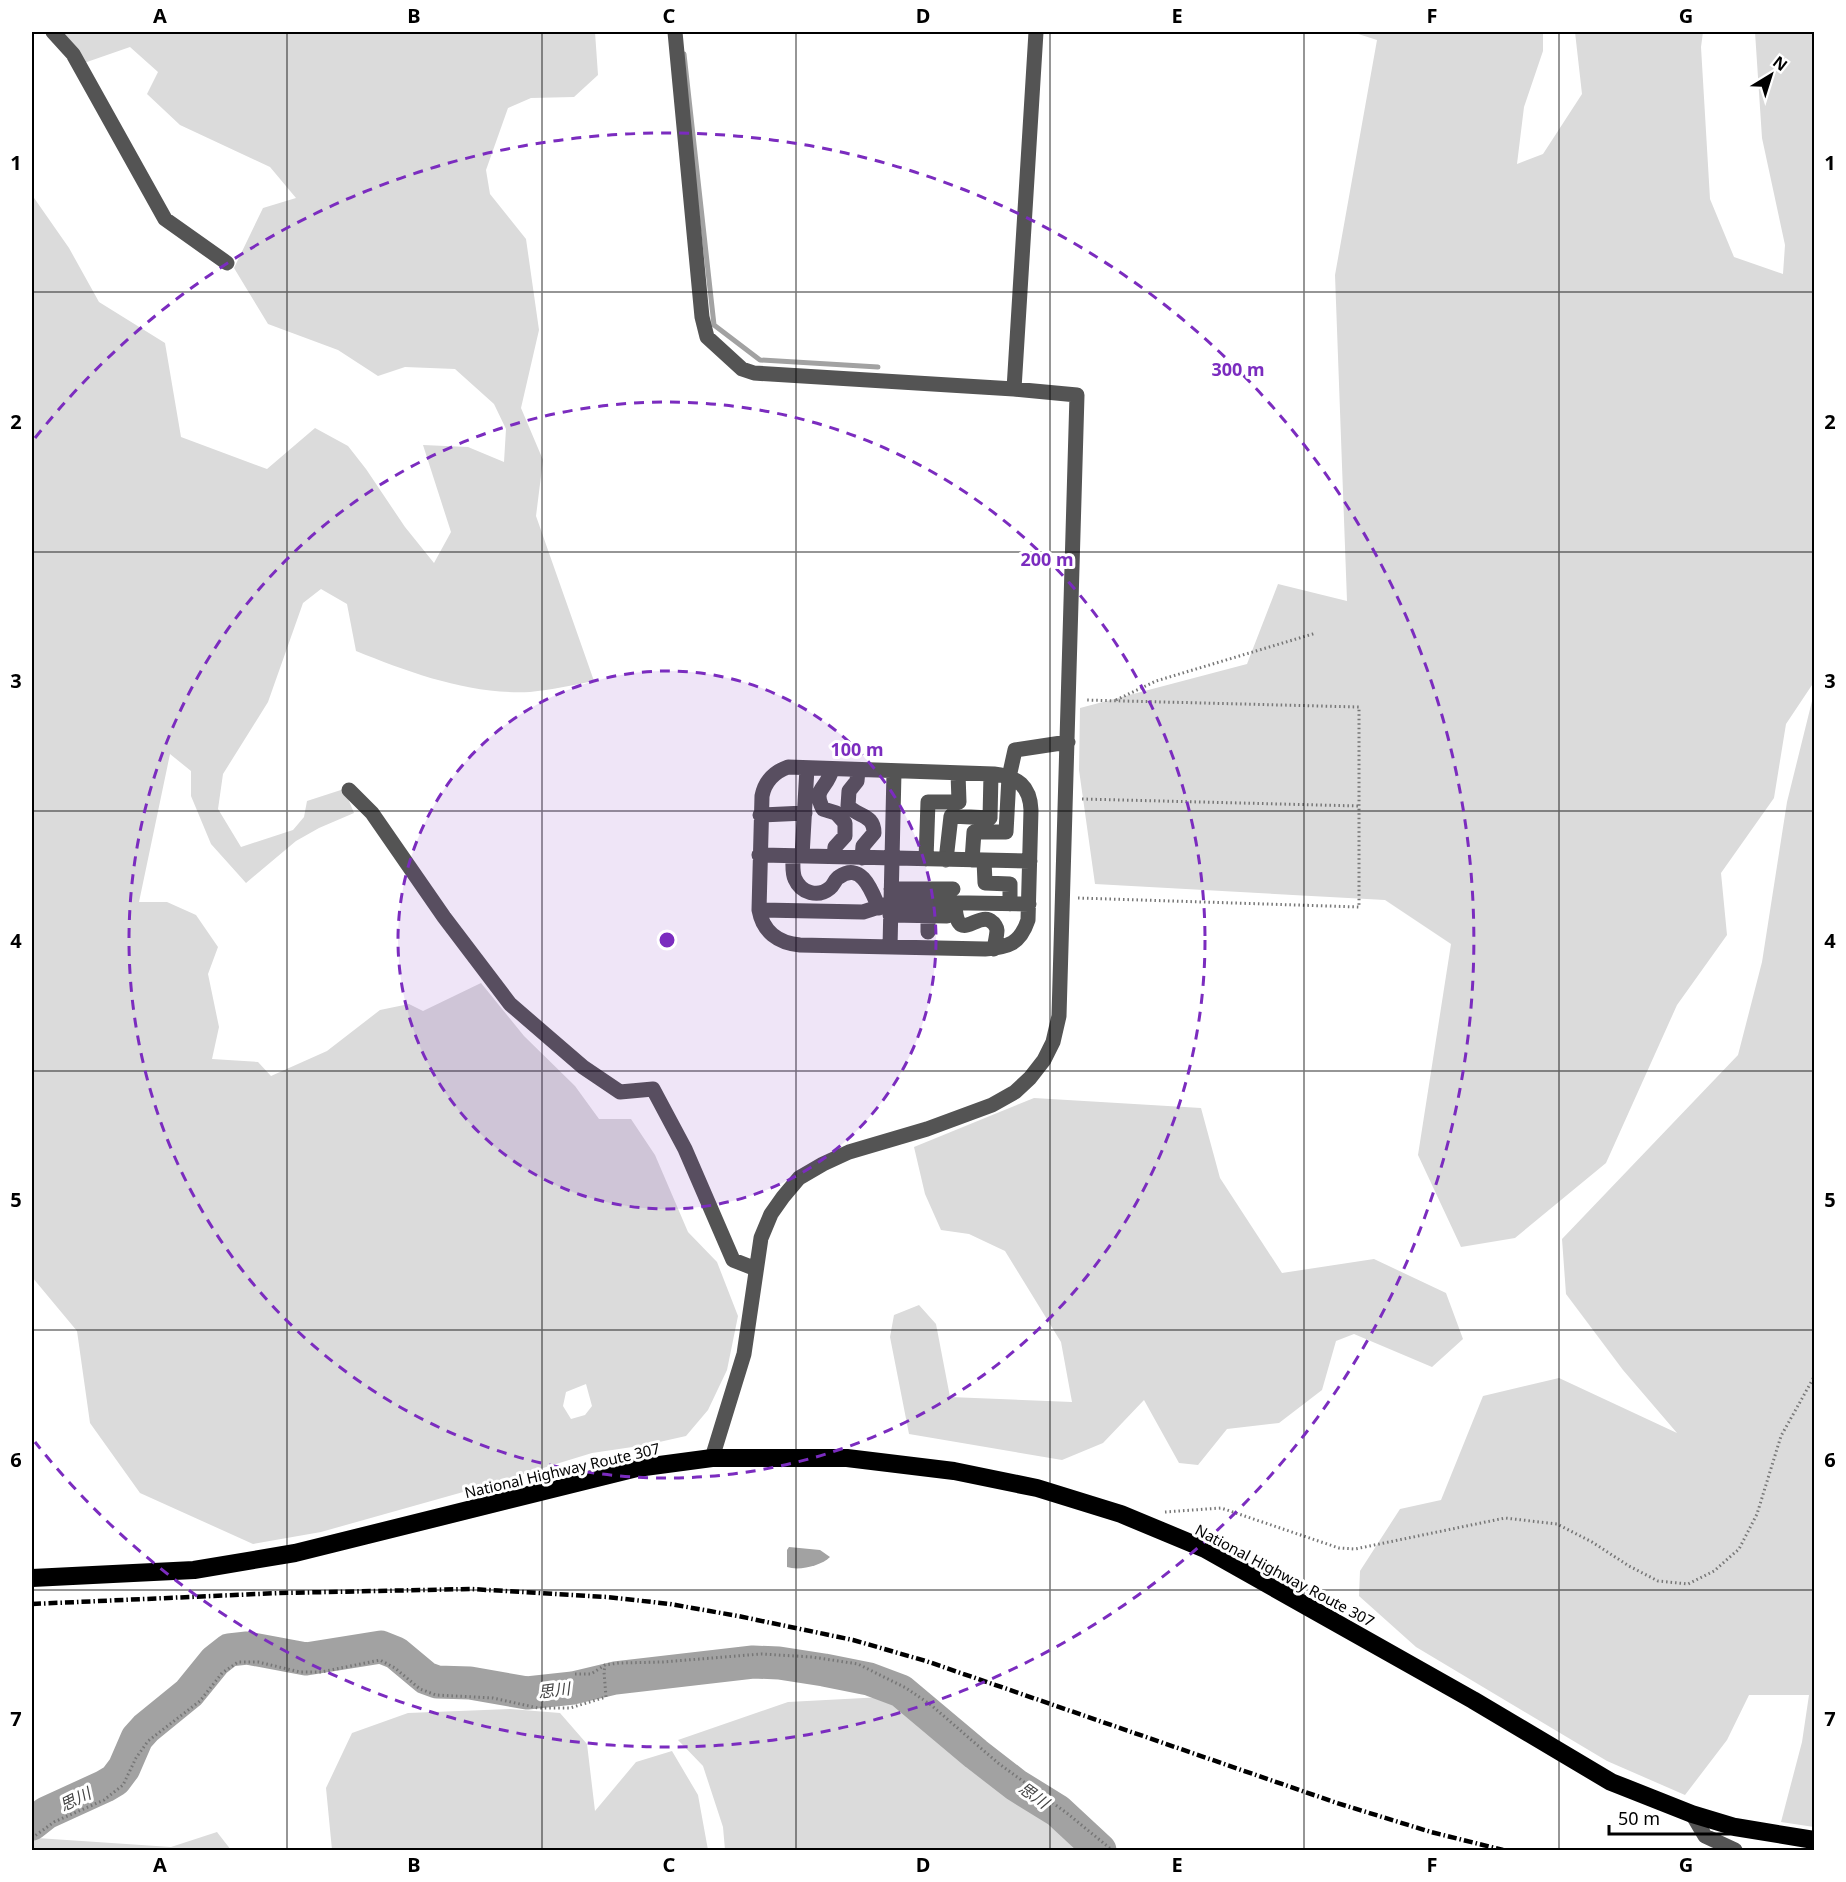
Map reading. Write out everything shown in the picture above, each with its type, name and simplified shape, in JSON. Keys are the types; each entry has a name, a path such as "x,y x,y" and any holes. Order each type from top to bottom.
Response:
{"highway":[{"name":"National Highway Route 307","path":"32,1578 194,1570 296,1553 637,1468 712,1458 847,1458 954,1471 1037,1488 1121,1514 1215,1555 1473,1700 1611,1782 1692,1814 1735,1827 1815,1840"}],"street":[{"path":"53,32 73,54 165,219 227,263"},
{"path":"675,32 702,317 707,338 742,369 754,373 1077,394 1059,1016 1053,1042 1044,1060 1030,1078 1015,1092 992,1105 927,1129 849,1152 799,1178 771,1214 761,1238 744,1354 712,1458"},
{"path":"1014,389 1036,32"},
{"path":"1010,904 1010,884 985,883 978,860 974,832 1006,832 1009,777 1015,750 1068,742"},
{"path":"788,767 991,774 1009,777 1023,786 1031,800 1028,920 1022,936 1010,945 994,949 792,944 776,938 761,921 759,910 760,814 763,789 771,777 788,767"},
{"path":"807,768 805,813 794,877 799,886 808,893 818,893 830,888 837,877 848,873 859,875 888,904 928,915 952,903"},
{"path":"832,769 829,780 819,792 818,798 823,809 837,813 845,823 845,836 835,847 834,857"},
{"path":"858,770 857,781 849,791 848,806 853,812 868,817 874,828 874,833 863,846 862,858"},
{"path":"890,947 888,904 892,858 894,772"},
{"path":"928,874 928,801 959,802 958,773"},
{"path":"946,860 951,816 990,818 991,774"},
{"path":"349,790 372,813 444,917 510,1004 583,1067 620,1092 653,1089 684,1149 733,1260 756,1269"},
{"path":"760,814 805,813"},
{"path":"759,855 892,858 928,874 952,903 958,921 964,926 971,926 983,918 994,923 997,930 994,949"},
{"path":"888,904 946,860 1030,861"},
{"path":"759,910 851,913 864,912 888,904 1029,904"},
{"path":"928,915 928,932"},
{"path":"1692,1814 1705,1836 1735,1851"}],"path":[{"path":"1115,701 1156,681 1316,633"},
{"path":"1062,898 1359,907 1359,707 1068,699"},
{"path":"1066,799 1359,806"},
{"path":"1155,1512 1221,1508 1338,1548 1355,1549 1505,1518 1557,1524 1658,1581 1688,1584 1714,1571 1739,1549 1757,1514 1781,1436 1815,1377"},
{"path":"575,1674 591,1674 605,1665 760,1654 812,1657 858,1664 906,1688 931,1705 998,1764 1068,1814 1112,1851"},
{"path":"32,1838 54,1822 104,1800 123,1785 136,1758 148,1741 200,1701 222,1673 238,1662 258,1662 300,1672 321,1672 380,1660 395,1668 420,1689 436,1695 493,1698 538,1708 570,1708 606,1697 605,1665"}],"shaded area":[{"path":"60,32 595,32 598,75 574,97 531,98 508,108 486,170 490,194 526,239 539,330 521,408 543,460 536,516 594,681 538,691 508,692 441,681 398,667 356,651 347,604 321,589 303,603 268,702 223,774 218,809 241,847 293,830 304,817 307,801 344,789 354,813 296,841 246,883 211,844 191,796 191,771 170,754 139,902 167,902 196,915 218,947 208,974 219,1027 212,1059 258,1062 271,1076 327,1051 380,1010 409,1004 423,1011 481,983 524,1036 575,1086 599,1119 631,1119 655,1155 688,1232 717,1262 738,1316 727,1370 708,1410 686,1436 592,1453 321,1532 253,1544 140,1493 90,1423 77,1331 32,1277 32,195 69,248 99,302 165,343 181,437 267,469 315,428 348,446 405,527 434,563 451,532 423,445 468,447 504,462 506,429 494,404 455,369 405,367 378,376 338,350 268,324 234,268 263,208 296,198 270,167 180,125 147,94 158,72 130,47 84,63","holes":["586,1384 592,1406 585,1415 571,1419 563,1406 566,1392"]},
{"path":"1352,32 1543,32 1543,51 1524,107 1517,164 1543,154 1582,94 1575,32 1703,32 1701,47 1710,199 1734,257 1783,274 1785,245 1762,138 1755,32 1814,32 1814,682 1786,724 1774,798 1721,873 1727,935 1677,1005 1606,1163 1515,1238 1461,1247 1418,1155 1451,944 1385,900 1095,884 1079,770 1080,708 1247,664 1278,584 1347,601 1335,275 1377,40"},
{"path":"1814,693 1814,1827 1781,1822 1802,1742 1809,1695 1749,1695 1727,1740 1685,1795 1607,1761 1416,1647 1359,1596 1360,1571 1400,1509 1441,1500 1483,1396 1559,1378 1677,1433 1623,1370 1566,1294 1562,1239 1738,1055 1762,962 1787,802"},
{"path":"1034,1098 1201,1108 1220,1178 1282,1273 1374,1259 1446,1293 1463,1339 1432,1367 1354,1334 1336,1341 1322,1390 1279,1423 1227,1429 1198,1465 1179,1463 1144,1400 1103,1443 1062,1460 909,1434 890,1337 894,1315 919,1305 936,1324 950,1397 1072,1402 1061,1342 1005,1251 969,1234 941,1230 925,1194 914,1147"},
{"path":"789,1547 820,1550 830,1557 810,1567 787,1567"},
{"path":"883,1697 925,1721 994,1779 1061,1819 1087,1850 725,1850 723,1827 703,1766 678,1740 788,1702"},
{"path":"510,1709 560,1713 587,1744 595,1811 636,1762 672,1751 698,1795 708,1850 332,1850 326,1788 352,1733 408,1713"},
{"path":"217,1832 231,1850 32,1850 32,1840 37,1838 171,1847"}],"waterway":[{"path":"684,54 714,325 760,360 878,367"},
{"name":"思川","path":"32,1824 46,1813 115,1780 124,1768 137,1738 189,1693 215,1661 229,1650 247,1648 306,1659 381,1647 396,1653 426,1678 437,1682 470,1683 527,1693 573,1688 615,1678 753,1662 779,1663 869,1679 901,1691 1016,1785 1058,1811 1100,1850"}],"railway":[{"path":"32,1604 280,1593 471,1589 607,1597 670,1604 853,1640 926,1661 1337,1803 1431,1832 1503,1850"}]}
